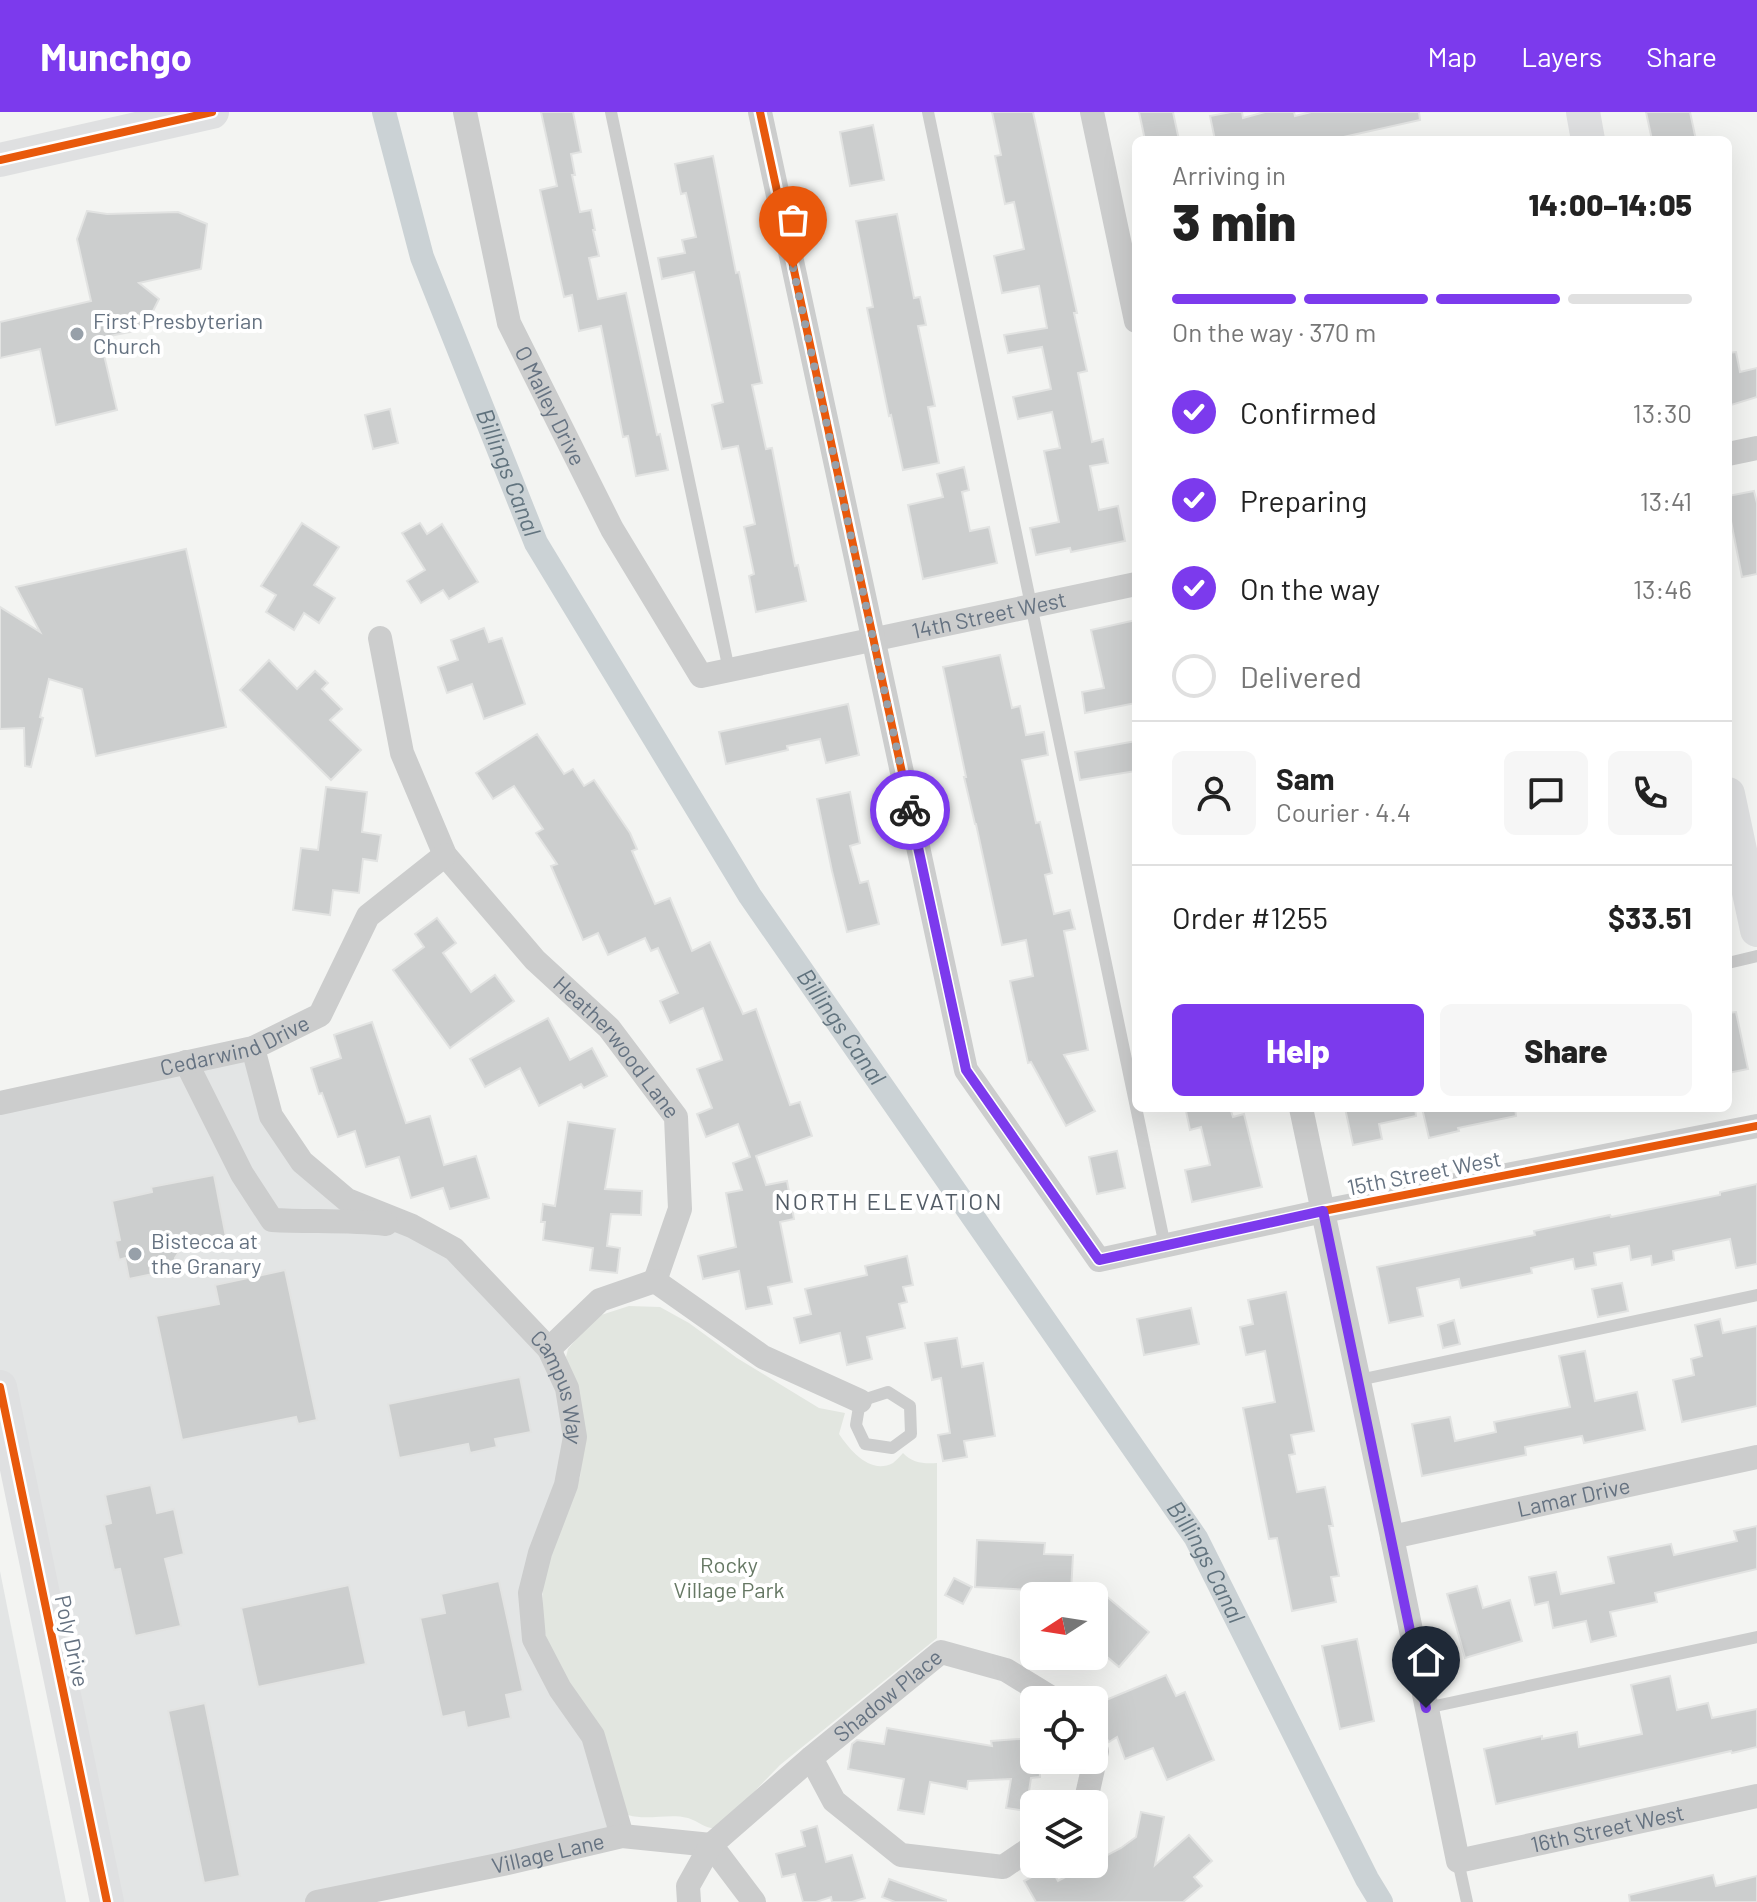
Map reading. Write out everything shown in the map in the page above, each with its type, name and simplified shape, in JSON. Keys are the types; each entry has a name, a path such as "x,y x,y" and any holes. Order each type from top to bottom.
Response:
{"street":[{"path":"0,160 164,117 212,112"},
{"name":"O Malley Drive","path":"465,112 509,323 612,529 701,676"},
{"path":"760,112 873,641"},
{"path":"1092,112 1128,239 1132,280"},
{"path":"1583,112 1587,136"},
{"path":"1732,453 1757,448"},
{"name":"14th Street West","path":"701,676 1132,585"},
{"path":"380,638 402,753 445,855"},
{"name":"15th Street West","path":"873,641 966,1070 1099,1260 1323,1211 1757,1126"},
{"path":"1732,813 1757,930"},
{"name":"Cedarwind Drive","path":"0,1103 253,1048 320,1015 368,916 445,855"},
{"name":"Heatherwood Lane","path":"445,855 535,960 609,1028 676,1117 680,1209 655,1281"},
{"name":"Campus Way","path":"253,1048 271,1116 302,1162 347,1200 412,1226 454,1249 549,1349 567,1388 575,1437 566,1485 540,1553 530,1593 534,1639 560,1689 593,1736 622,1836"},
{"path":"186,1062 242,1174 272,1220 412,1226"},
{"path":"1302,1112 1458,1861"},
{"path":"549,1349 600,1300 655,1281 763,1357 860,1401"},
{"name":"Poly Drive","path":"0,1387 18,1499 107,1902"},
{"name":"Lamar Drive","path":"1392,1537 1757,1457"},
{"name":"Shadow Place","path":"689,1902 688,1886 711,1845 941,1652 1006,1670 1032,1686"},
{"name":"Shadow Place","path":"811,1758 834,1801 901,1855 1003,1867 1020,1855"},
{"name":"16th Street West","path":"1458,1861 1757,1796"},
{"name":"Village Lane","path":"317,1902 380,1895 622,1836 711,1845"},
{"path":"711,1845 754,1902"}],"lane":[{"path":"611,112 729,670"},
{"path":"928,112 1132,1090"},
{"path":"1732,962 1757,956"},
{"path":"1137,1112 1165,1246"},
{"path":"1359,1380 1757,1295"},
{"path":"888,1392 910,1406 911,1434 892,1448 865,1444 856,1425 860,1401 888,1392"},
{"path":"1426,1708 1757,1637"},
{"path":"1458,1861 1467,1902"}],"shaded area":[{"path":"253,1048 302,1162 412,1226 549,1349 575,1437 537,1568 534,1639 580,1718 622,1836 318,1902 107,1902 0,1386 0,1104"},
{"path":"0,1571 66,1902 0,1902"}],"green space":[{"name":"Rocky Village Park","path":"629,1306 660,1307 819,1408 845,1413 839,1434 855,1453 869,1463 885,1466 903,1453 918,1462 937,1463 937,1638 780,1765 719,1828 707,1827 688,1818 628,1815 548,1647 542,1617 543,1581 580,1477 585,1433 566,1357 568,1349 598,1316"}],"building":[{"path":"541,112 573,112 581,152 571,154 575,175 572,175 580,212 591,210 599,256 589,258 598,299 626,293 657,435 660,434 668,470 636,476 628,436 623,437 601,326 579,331 572,295 564,297 540,190 557,186"},
{"path":"992,112 1033,112 1077,313 1074,313 1087,371 1078,373 1092,442 1103,439 1108,463 1090,466 1099,510 1118,506 1125,541 1071,552 1070,548 1036,555 1030,528 1059,522 1044,451 1060,448 1052,412 1018,419 1013,397 1051,389 1042,347 1008,353 1004,335 1047,328 1039,286 1002,293 994,256 1024,249 1014,202 1005,204 995,156 1001,155"},
{"path":"1139,112 1173,112 1178,136 1144,136"},
{"path":"1231,112 1242,112 1243,118 1265,112 1294,112 1295,116 1311,112 1419,112 1420,120 1348,136 1214,136 1210,116"},
{"path":"1646,112 1690,112 1695,136 1651,136"},
{"path":"873,125 884,180 850,186 840,132"},
{"path":"713,156 762,383 752,385 766,449 772,448 795,566 798,565 806,601 756,612 749,576 754,574 744,527 755,524 738,446 722,449 712,405 723,402 694,272 662,279 658,258 685,253 682,240 696,237 686,193 681,194 675,164"},
{"path":"87,211 107,214 178,212 207,224 201,269 139,283 159,299 144,329 100,338 117,410 56,425 40,349 0,358 0,322 91,301 77,239"},
{"path":"897,214 914,298 920,297 926,325 918,326 935,406 928,407 939,463 903,470 867,308 873,307 856,221"},
{"path":"1732,352 1736,352 1740,372 1757,368 1757,397 1732,405"},
{"path":"390,409 398,443 373,449 365,415"},
{"path":"964,467 969,490 962,492 970,531 989,527 997,563 923,579 908,505 943,497 937,474"},
{"path":"1754,491 1757,503 1757,574 1742,577 1732,526 1732,495"},
{"path":"302,523 339,547 314,585 335,598 319,623 304,613 294,630 266,612 276,595 261,586"},
{"path":"420,523 427,534 442,524 478,582 449,599 443,590 421,603 407,581 425,570 402,533"},
{"path":"186,549 226,727 96,756 82,689 49,679 31,767 25,766 24,728 0,729 0,607 40,632 16,587"},
{"path":"1132,621 1132,704 1085,713 1082,692 1104,688 1091,630"},
{"path":"484,628 489,642 502,638 525,704 484,719 472,684 447,693 438,667 458,660 451,640"},
{"path":"1000,655 1012,708 1020,706 1026,735 1044,732 1048,755 1022,760 1036,823 1040,822 1052,873 1045,875 1054,914 1070,910 1075,929 1064,931 1088,1050 1064,1055 1095,1111 1066,1126 1031,1062 1028,1063 1010,981 1033,976 1026,940 1002,945 943,667"},
{"path":"269,660 297,689 315,671 328,683 322,689 342,709 330,720 361,750 331,780 240,690"},
{"path":"848,704 859,755 826,763 820,739 787,746 788,750 726,764 719,732"},
{"path":"537,734 564,774 573,769 584,786 594,780 630,833 637,849 632,851 655,904 670,898 692,951 710,942 743,1014 756,1009 790,1105 800,1102 812,1136 756,1156 766,1185 787,1181 794,1219 780,1222 792,1282 768,1287 772,1304 746,1309 739,1271 703,1279 698,1256 736,1247 726,1193 742,1190 733,1163 750,1157 738,1124 706,1137 697,1114 712,1108 697,1069 722,1060 703,1008 670,1023 660,1001 678,993 658,948 651,951 645,938 608,955 598,933 583,940 551,866 557,864 536,833 543,829 514,786 493,799 476,773"},
{"path":"1132,742 1132,772 1080,780 1075,752"},
{"path":"326,787 367,792 362,832 381,835 377,861 363,859 359,893 333,890 330,915 293,910 301,848 318,850"},
{"path":"850,792 860,843 850,846 860,883 868,881 879,924 847,932 817,799"},
{"path":"437,918 456,943 443,953 471,992 495,975 514,1001 450,1048 393,970 424,947 415,934"},
{"path":"1732,1012 1736,1012 1748,1069 1732,1072"},
{"path":"548,1018 570,1060 592,1048 607,1076 584,1088 581,1084 539,1106 520,1068 485,1087 470,1059"},
{"path":"372,1022 406,1123 430,1116 444,1165 476,1156 489,1198 450,1209 443,1188 411,1198 399,1157 366,1167 355,1131 338,1137 311,1068 341,1058 334,1035"},
{"path":"1186,1112 1231,1112 1233,1117 1244,1114 1262,1187 1192,1202 1185,1170 1210,1165 1201,1127 1190,1130"},
{"path":"1346,1112 1416,1112 1416,1116 1379,1124 1382,1139 1353,1145"},
{"path":"1423,1112 1516,1112 1516,1116 1458,1128 1459,1131 1429,1138"},
{"path":"568,1122 615,1129 605,1189 642,1191 641,1215 611,1214 607,1246 620,1248 617,1273 590,1270 593,1248 543,1240 543,1204 555,1206"},
{"path":"1117,1151 1125,1188 1097,1194 1089,1157"},
{"path":"214,1175 226,1237 183,1246 175,1258 176,1265 152,1269 153,1274 129,1279 125,1258 119,1260 115,1241 120,1240 112,1201 152,1192 151,1187"},
{"path":"1757,1184 1757,1264 1736,1268 1730,1239 1673,1251 1674,1260 1652,1265 1651,1256 1631,1260 1629,1246 1594,1253 1596,1265 1575,1269 1573,1259 1531,1268 1532,1273 1461,1288 1459,1279 1417,1288 1423,1316 1389,1323 1377,1267 1535,1235 1534,1231 1610,1215 1720,1195 1720,1192"},
{"path":"907,1256 913,1285 903,1287 907,1302 899,1304 905,1328 867,1337 872,1359 847,1365 840,1333 800,1343 794,1318 811,1314 805,1289 867,1275 865,1266"},
{"path":"285,1270 317,1420 298,1424 296,1417 182,1440 156,1316 219,1304 215,1285"},
{"path":"1622,1283 1628,1311 1598,1317 1592,1289"},
{"path":"1286,1292 1314,1431 1291,1435 1295,1454 1289,1455 1297,1492 1325,1487 1339,1576 1331,1577 1336,1602 1292,1611 1277,1538 1269,1539 1243,1408 1275,1402 1265,1351 1246,1355 1240,1327 1253,1324 1248,1300"},
{"path":"1191,1308 1199,1344 1144,1355 1137,1319"},
{"path":"1720,1319 1723,1333 1757,1326 1757,1406 1682,1422 1673,1380 1694,1375 1691,1359 1702,1356 1695,1325"},
{"path":"1454,1320 1460,1344 1443,1348 1438,1325"},
{"path":"957,1338 962,1367 983,1363 995,1436 964,1441 967,1457 943,1461 938,1435 950,1433 941,1378 932,1380 925,1343"},
{"path":"1585,1351 1595,1401 1637,1392 1645,1430 1584,1443 1582,1436 1525,1447 1526,1455 1422,1476 1412,1424 1450,1417 1455,1441 1496,1432 1494,1422 1570,1407 1559,1356"},
{"path":"520,1377 531,1432 495,1439 497,1447 470,1453 468,1444 399,1458 388,1404"},
{"path":"151,1485 157,1513 174,1509 184,1554 165,1559 181,1626 135,1636 120,1569 114,1570 104,1525 111,1523 105,1495"},
{"path":"1757,1526 1757,1569 1655,1593 1657,1602 1610,1612 1616,1636 1591,1642 1586,1621 1553,1628 1548,1602 1535,1605 1529,1577 1556,1572 1561,1594 1614,1583 1608,1557 1671,1544 1674,1555 1737,1541 1734,1531"},
{"path":"977,1540 1045,1543 1044,1554 1073,1555 1072,1582 1020,1582 1020,1589 975,1587"},
{"path":"954,1578 972,1587 963,1604 945,1595"},
{"path":"499,1581 523,1691 506,1695 511,1718 467,1728 464,1712 442,1717 420,1618 445,1613 441,1594"},
{"path":"349,1585 366,1664 258,1687 241,1608"},
{"path":"1477,1586 1483,1608 1510,1600 1522,1641 1465,1658 1447,1594"},
{"path":"1108,1598 1149,1632 1119,1667 1108,1658"},
{"path":"1357,1639 1374,1721 1340,1729 1322,1646"},
{"path":"1166,1675 1176,1696 1185,1692 1214,1760 1167,1780 1153,1748 1125,1759 1117,1737 1108,1740 1108,1699"},
{"path":"1670,1676 1677,1710 1708,1703 1712,1718 1757,1709 1757,1747 1496,1804 1484,1749 1577,1732 1579,1747 1642,1734 1631,1685"},
{"path":"205,1703 240,1876 204,1883 168,1711"},
{"path":"887,1728 992,1746 991,1741 1020,1739 1020,1774 1040,1774 1040,1777 1031,1778 1029,1790 1020,1790 1020,1810 1006,1808 1011,1779 968,1781 967,1789 930,1782 924,1814 898,1810 904,1779 848,1769 852,1744 857,1740 884,1744"},
{"path":"1141,1812 1164,1817 1155,1865 1189,1835 1212,1861 1194,1877 1202,1886 1183,1902 1036,1902 1024,1881 1030,1878 1056,1878 1058,1881 1064,1878 1108,1878 1108,1855 1136,1837"},
{"path":"817,1826 826,1862 852,1855 865,1898 852,1902 832,1902 831,1897 803,1902 795,1874 782,1877 776,1854 805,1846 801,1831"},
{"path":"1713,1875 1716,1886 1757,1876 1757,1902 1630,1902 1629,1895"},
{"path":"889,1879 946,1902 895,1902 882,1897"}],"waterway":[{"name":"Billings Canal","path":"384,112 422,257 536,543 750,896 1196,1538 1381,1902"}],"cycle path":[{"path":"0,160 212,112"},
{"path":"760,112 966,1070 1099,1260 1323,1211 1757,1126"},
{"path":"0,1387 107,1902"}],"way so far":[{"path":"793,268 910,810"}],"place":[{"name":"First Presbyterian Church","path":"77,334"},
{"name":"Bistecca at the Granary","path":"135,1254"}],"district":[{"name":"NORTH ELEVATION","path":"889,1202"}],"route":[{"path":"910,810 966,1070 1099,1260 1323,1211 1426,1708"}]}
